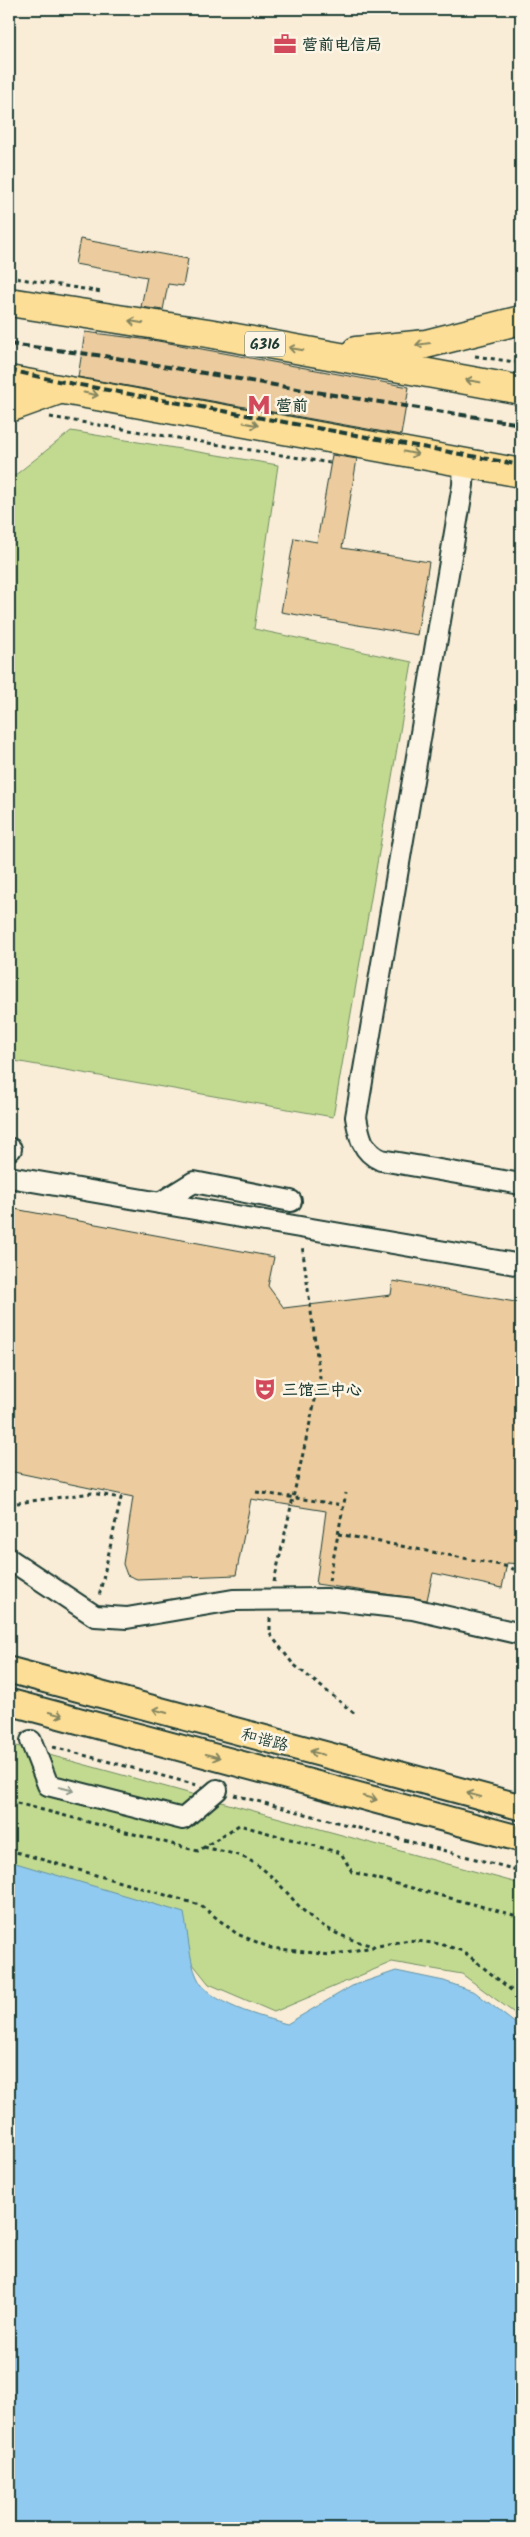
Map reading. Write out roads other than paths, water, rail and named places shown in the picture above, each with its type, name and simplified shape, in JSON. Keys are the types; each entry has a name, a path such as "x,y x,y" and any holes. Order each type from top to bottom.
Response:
{"highway":[{"name":"G316","path":"9,302 208,333 521,390"},
{"path":"324,354 426,344 521,320"},
{"path":"9,380 64,388 464,464 521,473"},
{"path":"9,408 64,388"}],"main road":[{"name":"和谐路","path":"9,1670 521,1807"},
{"name":"和谐路","path":"9,1702 521,1839"}],"lane":[{"path":"464,464 463,485 356,1116 360,1137 365,1147 372,1156 380,1160 521,1184"},
{"path":"9,1177 521,1265"},
{"path":"160,1203 194,1182 291,1201"},
{"path":"9,1559 95,1616 126,1618 233,1600 326,1599 413,1609 521,1634"},
{"path":"31,1741 48,1785 183,1819 217,1790"}],"water":[{"path":"9,1861 184,1913 192,1962 197,1977 212,1995 250,2013 287,2024 352,1986 396,1971 444,1981 475,1992 521,2028 521,2528 9,2528"}],"railway":[{"path":"9,344 104,356 315,392 521,424"},
{"path":"9,370 58,381 521,465"}],"place":[{"name":"营前电信局","path":"285,44"},
{"name":"营前","path":"259,405"},
{"name":"三馆三中心","path":"265,1389"}]}
